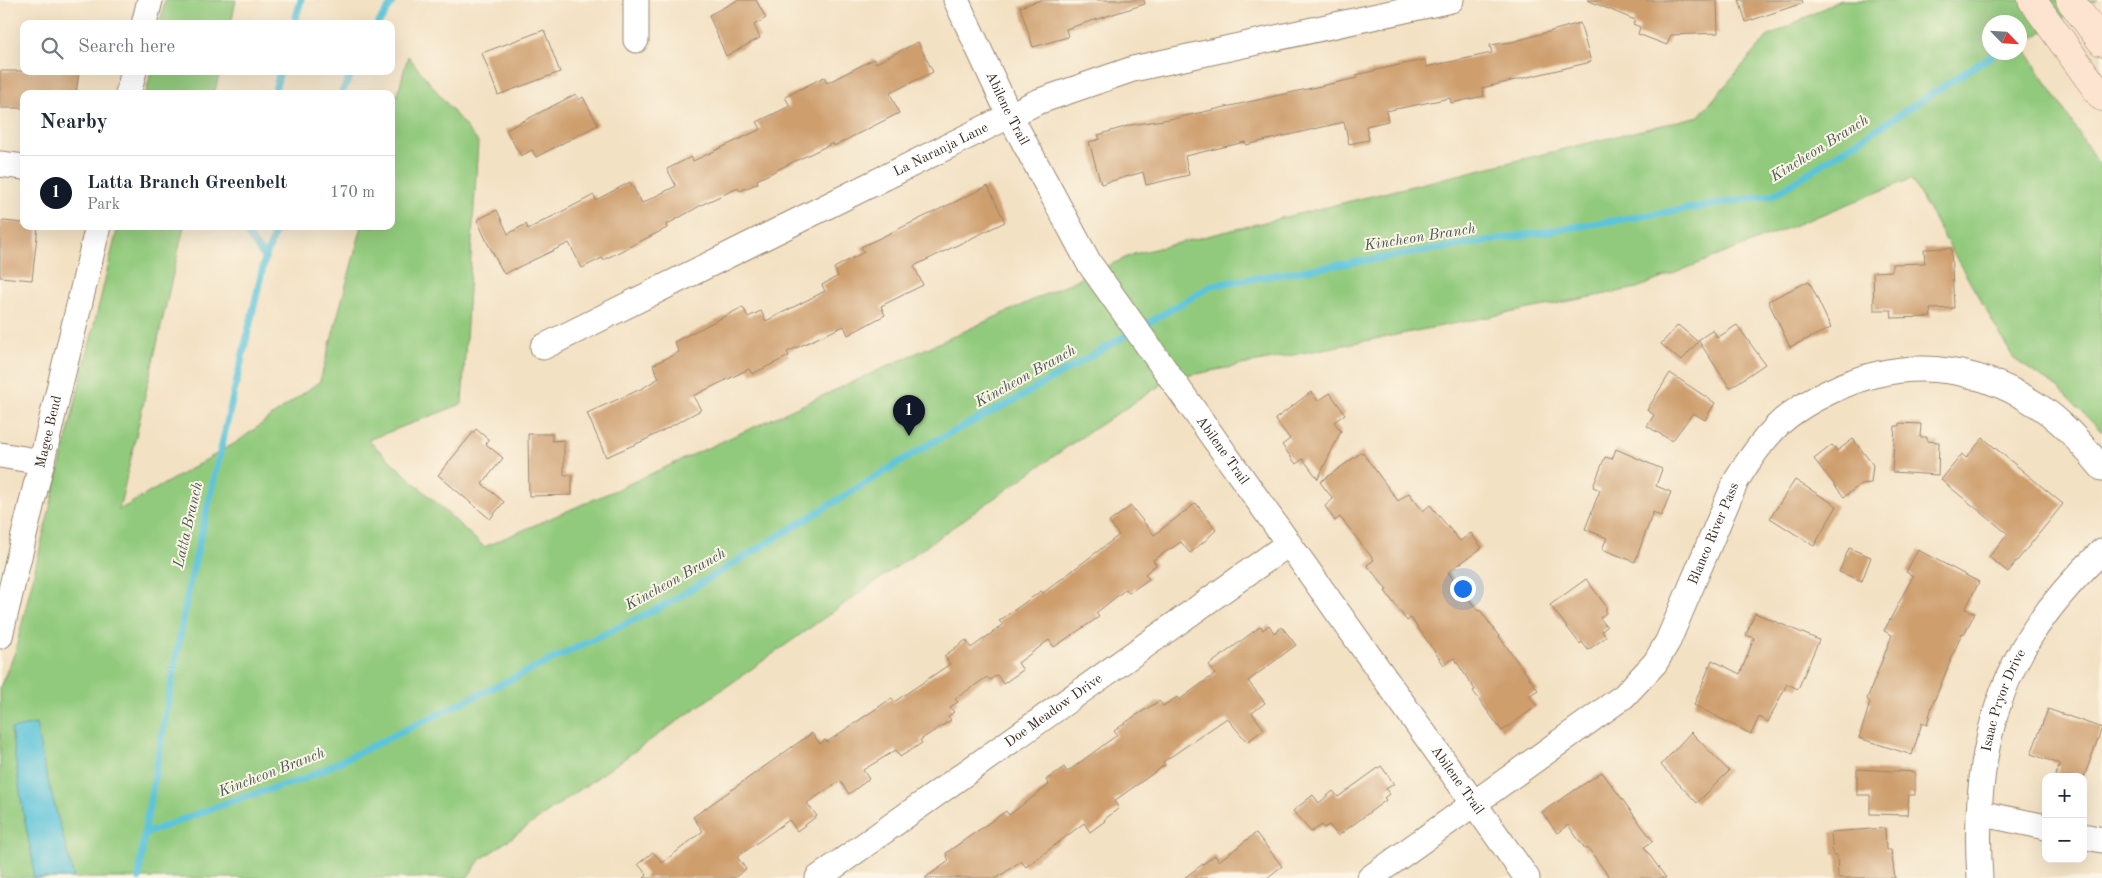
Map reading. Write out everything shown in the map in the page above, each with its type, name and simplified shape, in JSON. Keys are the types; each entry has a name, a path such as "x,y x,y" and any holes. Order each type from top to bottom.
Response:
{"main road":[{"path":"2032,0 2102,98"},
{"path":"2070,0 2102,42"}],"street":[{"path":"145,20 150,0"},
{"path":"636,0 636,40"},
{"name":"Abilene Trail","path":"956,0 1009,114 1089,263 1527,878"},
{"name":"La Naranja Lane","path":"543,347 1009,114 1049,97 1133,69 1451,0"},
{"path":"129,90 133,75"},
{"path":"0,164 20,166"},
{"name":"Magee Bend","path":"0,636 97,230"},
{"name":"Blanco River Pass","path":"1370,878 1624,696 1641,680 1668,642 1736,481 1749,459 1778,425 1820,396 1869,376 1888,371 1919,368 1960,373 2013,391 2038,406 2071,433 2102,468"},
{"path":"0,455 42,462"},
{"name":"Doe Meadow Drive","path":"818,878 1288,544"},
{"name":"Isaac Pryor Drive","path":"1980,878 1980,782 1996,716 2017,662 2046,613 2071,583 2102,551"},
{"path":"1979,813 2042,826"},
{"path":"2087,837 2102,840"}],"green space":[{"path":"165,0 236,0 232,20 161,20"},
{"path":"1840,0 2098,0 2077,9 2027,42 2027,15 1982,15 1982,60 2027,60 2027,53 2102,169 2102,432 2058,388 2014,359 1911,179 1637,288 1170,379 1074,442 480,860 467,878 0,878 0,687 15,652 117,230 183,230 119,510 237,442 320,381 361,230 395,230 395,103 408,56 478,142 462,404 368,440 484,547 611,492 1134,254 1699,116 1767,37"},
{"path":"150,75 219,75 215,90 147,90"}],"water":[{"path":"36,724 42,758 74,878 33,878 33,862 23,812 11,729"}],"building":[{"path":"738,0 756,0 766,18 754,25 760,38 726,56 709,15"},
{"path":"1041,0 1144,0 1145,4 1066,29 1068,37 1033,47 1020,7"},
{"path":"1587,0 1717,0 1718,33 1671,35 1667,45 1638,34 1640,27 1633,24 1635,20"},
{"path":"1739,0 1802,0 1803,3 1746,22"},
{"path":"1580,23 1591,62 1482,88 1484,96 1451,103 1450,98 1386,111 1388,121 1366,126 1369,140 1349,144 1344,122 1246,145 1245,142 1185,156 1189,175 1146,185 1143,172 1101,184 1089,142 1100,139 1098,135 1131,125 1176,118 1357,78 1356,75 1399,65 1425,60 1426,67 1492,53 1490,45 1512,42"},
{"path":"544,30 560,72 498,95 482,53"},
{"path":"918,42 933,72 890,93 899,113 834,146 833,143 785,166 757,180 758,183 740,191 738,188 705,203 666,225 667,228 603,260 602,258 582,268 569,243 504,274 477,220 497,210 508,234 526,224 528,229 594,195 596,200 630,182 642,203 676,186 667,169 691,157 693,161 761,129 757,122 790,106 785,97 824,77 827,83 874,59 876,63"},
{"path":"0,71 20,71 20,75 78,75 77,90 20,90 20,108 0,108"},
{"path":"576,94 579,100 583,97 598,125 536,157 532,150 521,156 506,130"},
{"path":"988,186 1005,222 914,266 923,285 881,306 885,315 848,335 844,326 787,352 789,356 752,374 749,369 693,396 701,410 645,440 606,457 587,413 641,389 659,378 653,365 679,352 674,342 743,307 748,317 761,311 766,321 825,291 822,285 838,276 834,268 864,252 861,247"},
{"path":"0,222 20,223 20,230 38,230 32,280 0,277"},
{"path":"1951,248 1954,308 1930,309 1931,317 1892,318 1891,310 1874,310 1873,272 1892,271 1892,264 1925,263 1924,249"},
{"path":"1809,281 1831,328 1790,347 1768,301"},
{"path":"1678,325 1698,342 1681,361 1661,344"},
{"path":"1737,325 1765,364 1730,388 1698,340 1713,330 1717,338"},
{"path":"1670,373 1715,403 1705,420 1693,413 1672,441 1647,426 1654,415 1647,410"},
{"path":"1311,392 1318,401 1330,393 1345,414 1334,422 1341,431 1318,479 1303,459 1296,464 1282,445 1290,439 1275,419"},
{"path":"1899,423 1921,424 1920,437 1927,437 1927,441 1939,442 1938,475 1892,472 1895,426 1899,426"},
{"path":"476,429 489,440 486,444 503,458 482,484 504,502 490,519 438,475"},
{"path":"528,434 552,434 552,441 564,440 564,475 572,475 572,495 529,496"},
{"path":"1983,438 2063,504 2008,572 1989,557 2008,534 1941,480 1962,454 1966,458"},
{"path":"1853,439 1873,465 1871,483 1861,484 1844,497 1814,459 1832,445 1837,451"},
{"path":"1616,449 1662,469 1656,486 1671,492 1661,516 1653,512 1635,562 1602,549 1607,538 1585,529 1600,490 1593,487 1605,457 1612,459"},
{"path":"1362,452 1398,501 1409,493 1423,511 1430,505 1460,541 1471,533 1482,548 1448,572 1478,611 1480,610 1538,690 1529,696 1537,706 1502,731 1473,691 1475,690 1454,658 1444,665 1411,618 1407,621 1385,591 1387,590 1367,565 1374,560 1340,517 1335,521 1325,506 1333,499 1320,482"},
{"path":"1795,480 1837,506 1814,546 1770,518"},
{"path":"1196,503 1216,530 1190,553 1181,542 1153,560 1156,565 1145,574 1149,579 1129,593 1126,589 1096,613 1099,617 1054,647 1049,640 1018,663 1023,670 1003,684 997,675 990,680 987,677 955,699 958,702 950,707 954,712 948,716 951,720 920,740 922,743 900,757 896,750 863,770 869,779 849,794 840,781 807,803 817,816 797,831 789,820 737,857 746,869 734,878 644,878 647,875 638,864 653,852 662,863 703,831 693,817 812,733 820,744 825,740 827,742 892,698 894,702 950,664 944,656 966,640 971,648 1003,625 999,621 1041,591 1043,593 1119,535 1109,522 1131,506 1154,535"},
{"path":"1849,548 1871,557 1862,581 1839,572"},
{"path":"1918,550 1979,582 1965,609 1975,613 1964,634 1962,633 1932,706 1927,725 1922,723 1912,755 1859,738 1870,703 1867,699 1892,635 1884,631 1913,576 1906,572"},
{"path":"1586,579 1606,606 1606,613 1600,618 1607,627 1602,631 1606,637 1588,650 1582,642 1580,644 1550,605"},
{"path":"1755,613 1819,640 1798,689 1787,684 1768,722 1759,717 1751,734 1694,705 1712,660 1740,674 1754,638 1746,635"},
{"path":"1269,625 1274,633 1282,627 1296,645 1248,681 1265,703 1252,713 1264,729 1247,742 1227,718 1163,762 1165,765 1114,801 1119,808 1105,821 1090,832 1084,823 1026,867 1021,861 997,878 925,878 949,861 946,853 1006,811 1009,815 1049,785 1046,780 1064,767 1067,772 1117,735 1114,731 1132,718 1159,701 1163,706 1177,697 1179,700 1215,674 1209,665 1261,626 1263,630"},
{"path":"2048,709 2102,728 2085,773 2057,773 2060,764 2031,754"},
{"path":"1691,732 1729,771 1697,803 1661,765"},
{"path":"1381,766 1394,784 1386,789 1389,794 1384,798 1386,800 1338,836 1329,825 1324,828 1322,825 1311,832 1293,811 1313,795 1319,803 1333,791 1338,797"},
{"path":"1857,769 1915,772 1915,795 1909,795 1907,815 1870,814 1870,795 1857,795"},
{"path":"1602,772 1653,841 1644,847 1666,878 1610,878 1568,825 1557,833 1542,812"},
{"path":"1885,828 1886,850 1891,850 1895,878 1838,878 1837,855 1833,855 1831,832"},
{"path":"1256,833 1282,866 1267,878 1184,878 1215,855 1219,861"}],"waterway":[{"path":"295,20 301,0"},
{"name":"Latta Branch","path":"381,20 394,0"},
{"name":"Kincheon Branch","path":"139,878 144,834 232,801 304,779 667,604 933,442 1015,400 1213,285 1774,195 1985,60"},
{"path":"275,90 279,75"},
{"name":"Latta Branch","path":"343,90 351,75"},
{"path":"245,230 265,258"},
{"name":"Latta Branch","path":"144,834 189,587 265,258 276,230"}],"place":[{"name":"Latta Branch Greenbelt","path":"909,436"}]}
